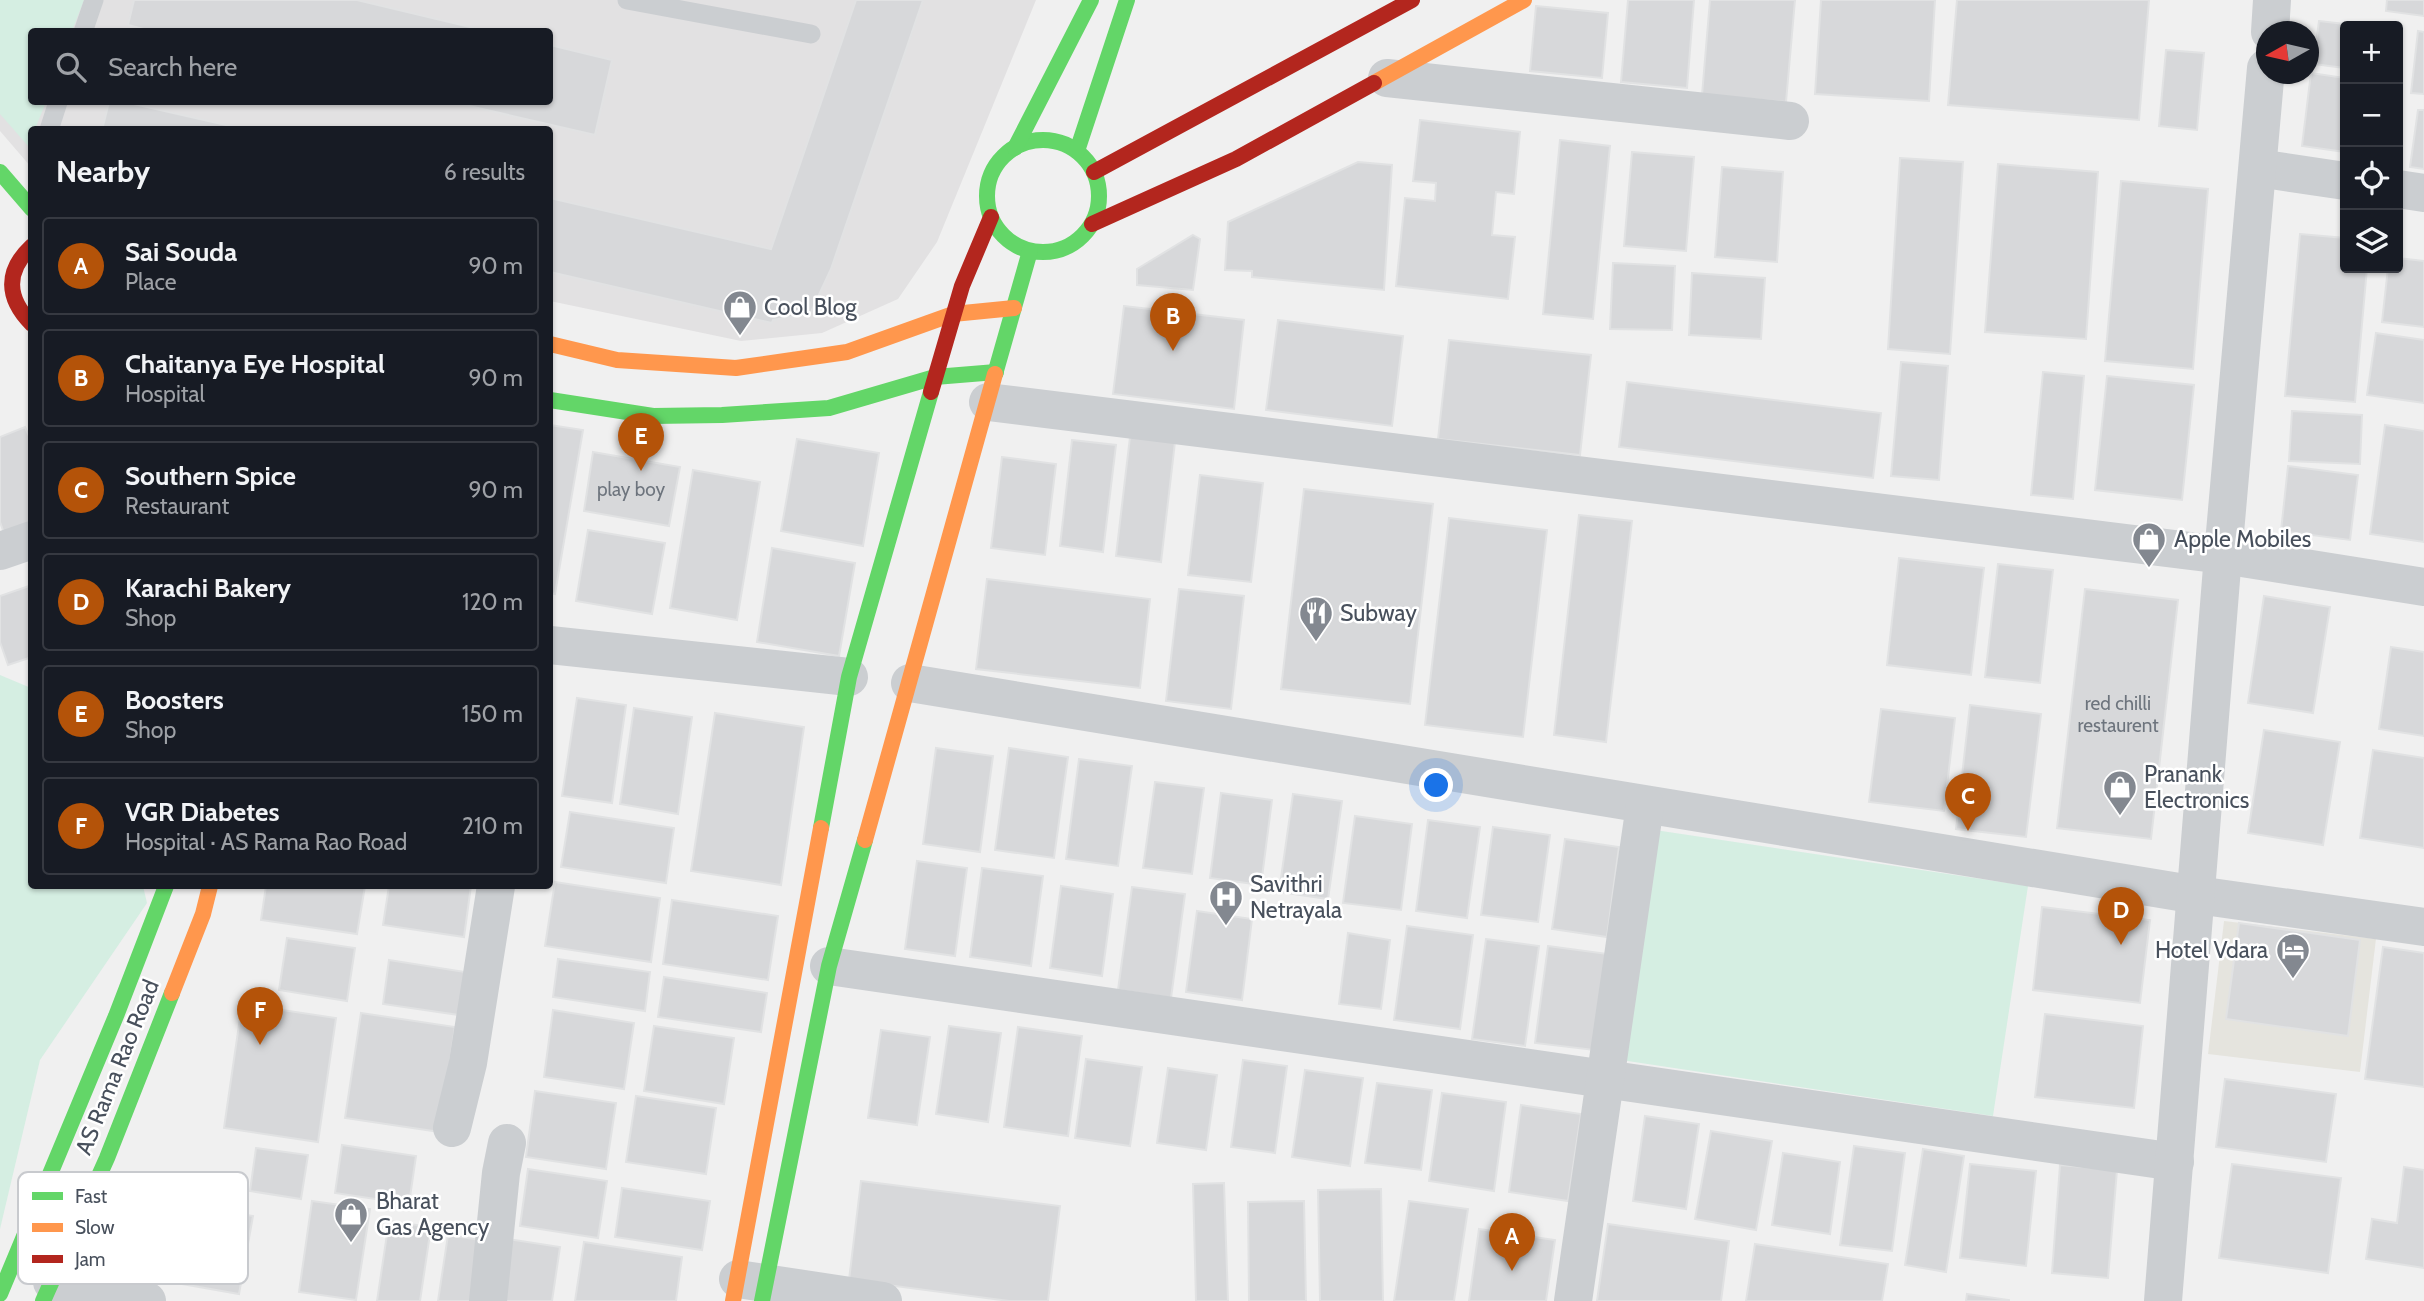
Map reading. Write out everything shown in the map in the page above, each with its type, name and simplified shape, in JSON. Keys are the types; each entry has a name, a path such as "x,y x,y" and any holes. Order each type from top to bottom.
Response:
{"street":[{"path":"1015,148 1091,0"},
{"path":"1077,151 1128,0"},
{"path":"1094,172 1412,0"},
{"path":"1092,225 1236,159 1524,0"},
{"path":"2271,21 2272,0"},
{"path":"1387,78 1790,121"},
{"path":"2163,1301 2223,555 2265,84"},
{"path":"1046,140 1062,144 1077,151 1094,172 1099,190 1098,208 1092,225 1081,238 1066,248 1048,252 1030,251 1014,244 1000,232 992,217 988,197 990,178 1000,160 1015,148 1030,141 1046,140"},
{"path":"2258,168 2340,180"},
{"path":"0,172 28,204"},
{"path":"2403,190 2424,192"},
{"path":"750,1291 855,677 953,314 992,217"},
{"path":"28,250 18,259 5,282 14,303 28,321"},
{"path":"750,1291 829,966 904,683 1030,251"},
{"path":"553,345 617,360 736,368 848,352 953,314 1014,308"},
{"path":"553,400 653,416 722,415 829,408 935,377 992,387 2223,555 2424,587"},
{"path":"0,551 28,541"},
{"path":"553,645 855,677"},
{"path":"904,683 2197,895 2424,927"},
{"path":"1573,1301 1645,805"},
{"name":"AS Rama Rao Road","path":"51,1172 116,1016 165,889"},
{"name":"AS Rama Rao Road","path":"100,1172 203,914 209,889"},
{"path":"452,1128 468,1063 496,889"},
{"path":"829,966 2175,1162"},
{"path":"488,1301 507,1143"},
{"name":"AS Rama Rao Road","path":"0,1294 18,1251"},
{"path":"750,1291 883,1301"},
{"path":"48,1292 89,1292 147,1301"}],"lane":[{"path":"84,28 94,0"},
{"path":"627,0 811,34"},
{"path":"50,126 57,105"}],"shaded area":[{"path":"0,0 1036,0 937,242 898,299 822,333 741,341 553,302 553,126 28,126 28,164 0,131"},
{"path":"2224,921 2376,939 2360,1072 2208,1054"}],"green space":[{"path":"0,0 84,0 73,28 28,28 28,105 45,105 36,126 28,126 28,146 0,114"},
{"path":"0,675 28,687 28,889 144,889 147,903 40,1060 0,1229"},
{"path":"1655,830 2028,886 1993,1116 1621,1060"}],"building":[{"path":"134,0 357,0 474,28 140,28 128,25"},
{"path":"856,0 923,0 831,269 810,314 773,320 772,323 553,273 553,199 771,249"},
{"path":"1628,0 1694,0 1687,88 1621,82"},
{"path":"1710,0 1795,0 1786,102 1702,95"},
{"path":"1821,0 1935,0 1929,101 1815,94"},
{"path":"1957,0 2149,0 2139,120 1948,105"},
{"path":"2387,0 2424,0 2424,16 2386,11"},
{"path":"1536,6 1608,13 1602,78 1530,71"},
{"path":"2319,21 2340,23 2340,67 2319,65"},
{"path":"2418,31 2424,32 2424,94 2411,93"},
{"path":"553,46 612,60 595,135 465,105 553,105"},
{"path":"2166,50 2204,53 2197,130 2159,126"},
{"path":"2319,74 2340,77 2340,151 2302,146 2310,84 2319,84"},
{"path":"108,105 138,105 230,126 103,126"},
{"path":"2418,110 2424,110 2424,169 2410,167"},
{"path":"1420,120 1520,132 1514,194 1496,192 1492,235 1515,237 1508,299 1396,286 1405,198 1435,201 1436,183 1413,181"},
{"path":"1560,140 1610,146 1593,319 1543,314"},
{"path":"1632,152 1694,157 1686,251 1624,246"},
{"path":"1900,158 1963,162 1950,354 1888,349"},
{"path":"1358,162 1392,165 1384,290 1252,277 1252,271 1225,270 1228,222"},
{"path":"1998,164 2098,172 2086,339 1985,332"},
{"path":"1722,167 1783,172 1777,262 1715,257"},
{"path":"2121,181 2208,189 2193,369 2105,361"},
{"path":"2300,234 2340,238 2340,273 2367,273 2355,402 2285,396"},
{"path":"1193,235 1200,239 1193,290 1137,285 1137,269"},
{"path":"2403,259 2424,261 2424,327 2382,322 2387,273 2403,273"},
{"path":"1613,263 1675,266 1672,330 1610,329"},
{"path":"1692,273 1765,278 1761,339 1689,335"},
{"path":"1124,306 1244,320 1234,409 1113,394"},
{"path":"1278,320 1403,336 1392,426 1266,410"},
{"path":"2376,333 2424,340 2424,403 2367,395"},
{"path":"1449,340 1591,355 1580,455 1438,439"},
{"path":"1901,362 1948,366 1939,480 1891,476"},
{"path":"2043,372 2084,376 2073,499 2031,495"},
{"path":"2107,376 2194,385 2182,500 2095,490"},
{"path":"1627,382 1881,413 1873,478 1619,447"},
{"path":"2292,411 2362,415 2360,464 2289,461"},
{"path":"553,425 583,430 553,594"},
{"path":"2385,425 2424,431 2424,542 2370,534"},
{"path":"25,427 28,434 28,527 5,536 0,522 0,437"},
{"path":"1130,437 1175,442 1161,562 1116,556"},
{"path":"797,439 879,453 863,546 781,531"},
{"path":"1072,440 1116,445 1103,552 1060,546"},
{"path":"593,452 680,467 669,526 584,511"},
{"path":"1002,457 1056,464 1045,555 991,548"},
{"path":"2288,466 2358,475 2350,540 2281,531"},
{"path":"693,470 760,482 737,620 670,608"},
{"path":"1200,475 1263,483 1251,582 1188,575"},
{"path":"1304,489 1433,504 1410,704 1281,689"},
{"path":"1579,515 1632,521 1606,742 1554,735"},
{"path":"1449,518 1547,530 1523,737 1425,725"},
{"path":"588,530 665,543 652,614 576,601"},
{"path":"772,548 855,563 839,656 757,642"},
{"path":"1899,558 1984,568 1971,675 1887,665"},
{"path":"1998,564 2053,570 2040,683 1985,677"},
{"path":"987,579 1150,599 1140,688 976,669"},
{"path":"28,586 28,658 8,665 0,642 0,596"},
{"path":"1179,589 1244,596 1231,709 1166,701"},
{"path":"2085,589 2178,600 2151,839 2057,828"},
{"path":"2264,596 2330,607 2313,713 2248,703"},
{"path":"2391,647 2424,652 2424,736 2379,729"},
{"path":"577,698 626,705 612,803 562,796"},
{"path":"1970,705 2041,714 2026,837 1956,829"},
{"path":"634,708 692,717 678,814 620,804"},
{"path":"1881,709 1955,718 1944,811 1869,802"},
{"path":"715,713 804,727 781,885 691,871"},
{"path":"2264,730 2340,742 2323,845 2248,833"},
{"path":"936,748 993,756 980,852 923,844"},
{"path":"1009,748 1068,757 1054,858 995,850"},
{"path":"2373,750 2424,758 2424,848 2360,838"},
{"path":"1079,759 1132,766 1118,866 1066,859"},
{"path":"1155,782 1204,788 1192,874 1143,868"},
{"path":"1221,793 1272,800 1261,885 1210,878"},
{"path":"1293,794 1342,801 1328,899 1279,892"},
{"path":"570,812 674,828 666,883 561,867"},
{"path":"1355,816 1412,824 1401,910 1343,903"},
{"path":"1428,820 1480,827 1467,918 1416,911"},
{"path":"1493,827 1550,835 1538,922 1481,915"},
{"path":"1565,839 1619,847 1607,937 1552,929"},
{"path":"917,861 967,868 955,956 905,949"},
{"path":"982,868 1043,876 1031,966 970,957"},
{"path":"555,882 660,898 651,962 545,946"},
{"path":"1061,886 1113,894 1102,976 1050,968"},
{"path":"1132,887 1185,894 1171,998 1118,990"},
{"path":"266,889 364,889 357,934 261,920"},
{"path":"389,889 471,889 464,937 383,925"},
{"path":"672,900 778,916 768,980 663,964"},
{"path":"2042,907 2150,920 2140,1003 2033,990"},
{"path":"1197,911 1252,919 1242,1000 1186,992"},
{"name":"Hotel Vdara","path":"2239,923 2360,940 2348,1036 2226,1019"},
{"path":"1407,926 1473,935 1460,1029 1394,1020"},
{"path":"1348,933 1390,940 1381,1009 1339,1004"},
{"path":"287,938 355,948 347,1001 279,990"},
{"path":"1486,939 1539,946 1525,1046 1472,1039"},
{"path":"1548,946 1608,954 1594,1050 1535,1043"},
{"path":"2383,947 2424,953 2424,1087 2365,1079"},
{"path":"558,959 650,972 645,1011 553,997"},
{"path":"389,960 465,972 459,1015 383,1004"},
{"path":"664,977 767,993 761,1032 658,1017"},
{"path":"242,1004 336,1018 318,1142 224,1128"},
{"path":"553,1010 634,1023 624,1089 544,1077"},
{"path":"361,1013 455,1027 440,1132 345,1118"},
{"path":"2045,1014 2143,1026 2134,1108 2035,1097"},
{"path":"654,1026 734,1038 724,1104 644,1091"},
{"path":"949,1026 1001,1033 988,1122 936,1114"},
{"path":"1018,1027 1082,1036 1068,1136 1004,1127"},
{"path":"881,1030 930,1037 917,1125 868,1118"},
{"path":"1086,1059 1142,1067 1130,1146 1075,1138"},
{"path":"1243,1060 1287,1066 1275,1153 1231,1147"},
{"path":"1168,1068 1217,1075 1206,1150 1157,1143"},
{"path":"1305,1070 1363,1078 1350,1166 1292,1157"},
{"path":"2225,1079 2336,1094 2326,1162 2216,1147"},
{"path":"1377,1083 1432,1090 1421,1170 1365,1163"},
{"path":"535,1091 616,1103 606,1169 526,1157"},
{"path":"1442,1093 1506,1102 1494,1191 1429,1181"},
{"path":"636,1096 716,1108 706,1174 626,1162"},
{"path":"1521,1105 1581,1114 1568,1201 1509,1192"},
{"path":"1645,1116 1699,1124 1686,1209 1633,1201"},
{"path":"1711,1131 1772,1141 1756,1230 1695,1219"},
{"path":"342,1145 416,1156 409,1204 335,1193"},
{"path":"1854,1146 1905,1153 1892,1251 1840,1245"},
{"path":"256,1148 308,1155 301,1199 250,1191"},
{"path":"1923,1149 1964,1156 1946,1272 1905,1265"},
{"path":"1783,1153 1840,1162 1830,1234 1772,1225"},
{"path":"1970,1164 2036,1171 2026,1266 1960,1258"},
{"path":"2232,1164 2341,1178 2328,1273 2219,1258"},
{"path":"2060,1165 2117,1170 2108,1278 2052,1273"},
{"path":"2404,1167 2424,1170 2424,1268 2366,1259 2372,1219 2397,1223"},
{"path":"528,1169 607,1181 598,1238 520,1226"},
{"path":"861,1181 1060,1206 1048,1301 1009,1301 849,1280"},
{"path":"1224,1183 1228,1301 1196,1301 1193,1184"},
{"path":"622,1188 710,1201 702,1250 615,1237"},
{"path":"1381,1189 1383,1301 1320,1301 1318,1190"},
{"path":"312,1201 370,1209 356,1300 299,1292"},
{"path":"1304,1201 1306,1301 1249,1301 1248,1202"},
{"path":"1409,1201 1468,1209 1454,1301 1394,1301"},
{"path":"248,1215 253,1216 248,1244"},
{"path":"389,1221 431,1227 420,1301 377,1301"},
{"path":"1608,1224 1729,1241 1721,1301 1597,1301"},
{"path":"1479,1229 1555,1240 1546,1301 1469,1301"},
{"path":"448,1235 487,1241 478,1301 438,1301"},
{"path":"508,1239 560,1247 552,1301 499,1301"},
{"path":"584,1242 682,1257 676,1301 575,1301"},
{"path":"1755,1244 1888,1264 1882,1301 1746,1301"},
{"path":"182,1284 241,1284 239,1294"},
{"path":"1967,1294 2009,1300 2009,1301 1966,1301"}],"traffic: fast":[{"path":"1015,148 1091,0"},
{"path":"1077,151 1127,0"},
{"path":"1043,140 1064,145 1082,157 1094,175 1099,196 1094,217 1082,235 1064,247 1043,252 1022,247 1004,235 992,217 987,196 992,175 1004,157 1022,145 1043,140"},
{"path":"0,172 28,204"},
{"path":"995,374 1030,251"},
{"path":"553,400 653,416 722,415 829,408 935,377 996,372"},
{"path":"821,828 849,677 931,392"},
{"path":"762,1301 829,966 865,840"},
{"path":"51,1172 116,1016 165,889"},
{"path":"101,1172 172,993"},
{"path":"0,1294 18,1251"},
{"path":"43,1301 51,1284"}],"traffic: slow":[{"path":"1374,83 1524,0"},
{"path":"553,345 617,360 736,368 847,352 953,314 1014,308"},
{"path":"865,840 995,374"},
{"path":"733,1301 821,828"},
{"path":"172,993 203,914 209,889"}],"traffic: jam":[{"path":"1094,172 1412,0"},
{"path":"1092,224 1236,159 1374,83"},
{"path":"931,392 962,286 991,217"},
{"path":"28,250 17,265 12,285 17,304 28,320"}],"place":[{"name":"Cool Blog","path":"740,337"},
{"name":"Chaitanya Eye Hospital","path":"1173,351"},
{"name":"Boosters","path":"641,471"},
{"name":"Apple Mobiles","path":"2149,569"},
{"name":"Subway","path":"1316,643"},
{"name":"Pranank Electronics","path":"2120,817"},
{"name":"Southern Spice","path":"1968,831"},
{"name":"Savithri Netrayala","path":"1226,927"},
{"name":"Karachi Bakery","path":"2121,945"},
{"name":"Hotel Vdara","path":"2293,980"},
{"name":"VGR Diabetes","path":"260,1045"},
{"name":"Bharat Gas Agency","path":"351,1244"},
{"name":"Sai Souda","path":"1512,1271"}]}
